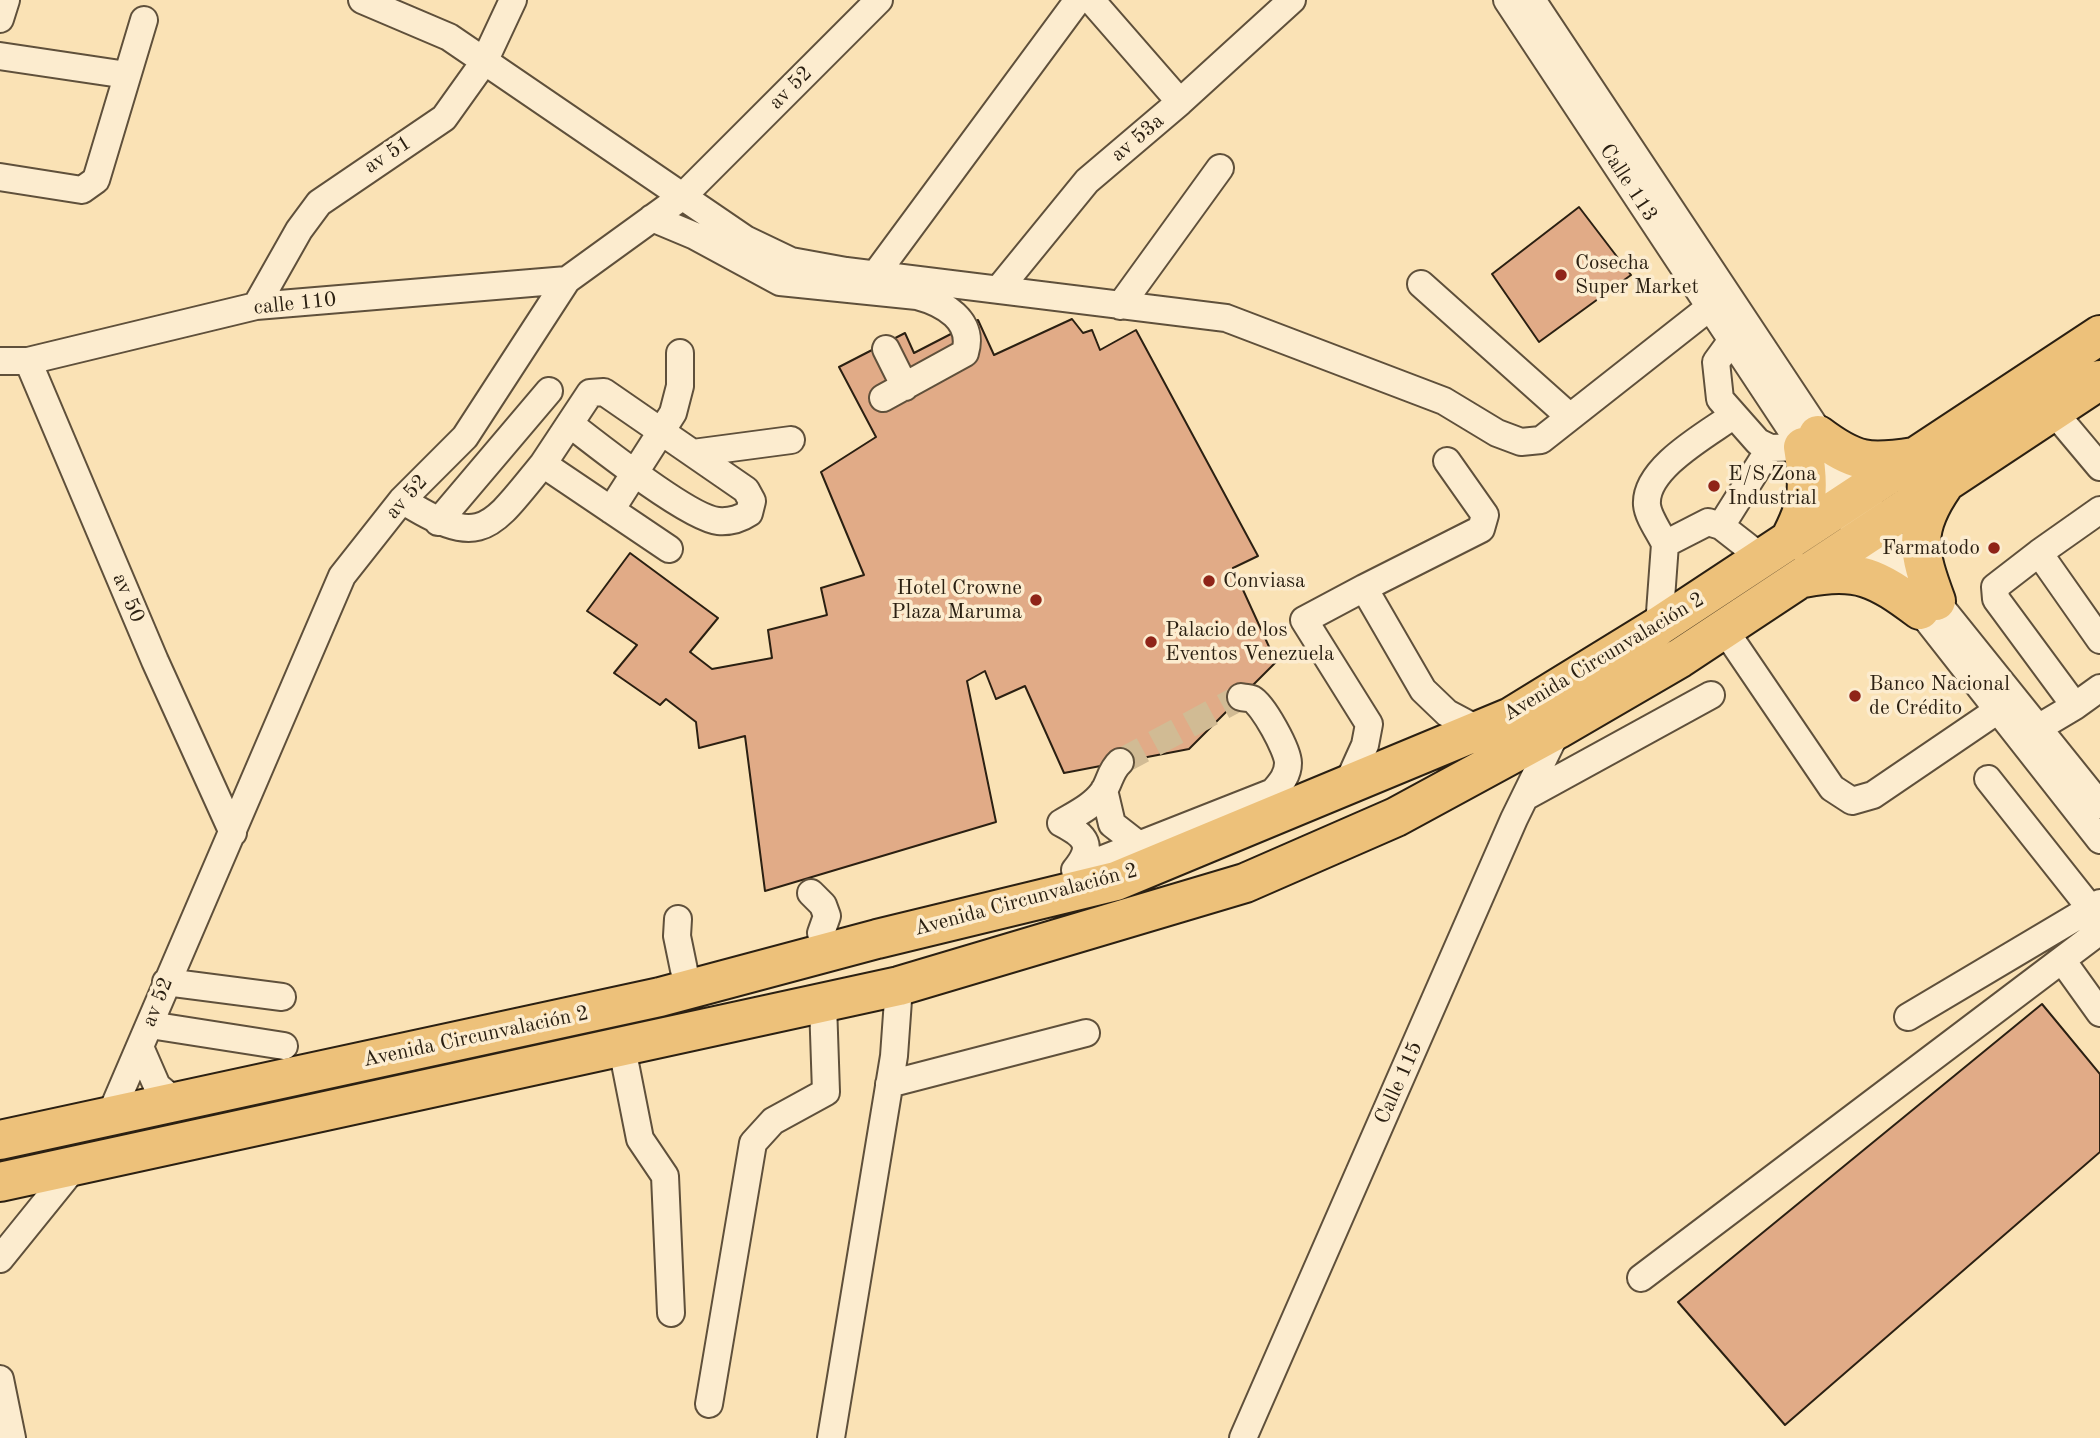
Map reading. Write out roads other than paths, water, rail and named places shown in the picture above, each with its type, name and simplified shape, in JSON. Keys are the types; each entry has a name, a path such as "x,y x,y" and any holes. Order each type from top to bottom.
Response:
{"highway":[{"name":"Avenida Circunvalación 2","path":"0,1182 899,986 1245,883 1396,817 1558,729 1724,629 1798,579 1916,456 2100,335"},
{"name":"Avenida Circunvalación 2","path":"0,1140 660,997 877,939 1116,881 1511,717 1659,626 1775,549 1945,484 2100,380"},
{"path":"1775,549 1804,512 1808,494 1797,443 1840,452 1862,461 1881,463 1916,456"},
{"path":"1928,606 1921,530 1927,510 1945,484"},
{"path":"1798,579 1836,572 1860,576 1888,586 1928,606"}],"street":[{"path":"0,19 6,0"},
{"path":"362,0 449,37 745,239 791,261 876,275 1226,318 1444,401 1497,433 1521,442 1541,440 1710,307"},
{"name":"av 51","path":"256,306 299,230 319,203 444,118 484,62 513,0"},
{"name":"av 52","path":"110,1116 342,576 402,500 465,437 567,280 683,196 879,0"},
{"path":"876,275 1078,0"},
{"path":"1091,0 1180,102"},
{"name":"av 53a","path":"998,290 1087,181 1180,102 1292,0"},
{"name":"Calle 113","path":"1507,0 1797,443 1861,516 1928,606"},
{"name":"Calle 113","path":"1532,0 1797,443"},
{"path":"0,177 82,190 90,187 96,180 144,20"},
{"path":"0,56 127,75"},
{"path":"1120,306 1220,168"},
{"path":"652,218 695,236 780,282 917,296 939,302 961,322 968,343 965,353 894,392 886,349"},
{"name":"calle 110","path":"0,361 29,361 256,306 567,280"},
{"path":"1421,284 1570,417"},
{"path":"1732,340 1716,362 1720,399 1758,442 1797,443"},
{"path":"611,510 673,413 680,386 680,353"},
{"name":"av 50","path":"29,361 155,661 233,833"},
{"path":"438,522 549,390"},
{"path":"402,500 438,522 461,528 488,525 503,513 542,464 590,393 598,391 610,394 746,490 752,501 749,513 730,521 706,517 635,473 570,424"},
{"path":"2053,411 2100,467"},
{"path":"1659,626 1665,544 1647,506 1649,489 1659,472 1734,415"},
{"path":"693,453 791,440"},
{"path":"1721,526 1797,443"},
{"path":"1346,787 1365,745 1368,723 1304,620 1481,529 1485,515 1447,460"},
{"path":"542,464 669,549"},
{"path":"2075,706 1996,598 1995,587 2003,578 2100,510"},
{"path":"1665,544 1701,523 1721,526 1775,549"},
{"path":"2039,553 2100,640"},
{"path":"1364,589 1423,690 1447,713 1479,730"},
{"path":"1928,606 1998,710 2100,840"},
{"path":"1928,606 2038,729 2100,805"},
{"path":"1724,629 1832,788 1852,801 1873,795 1998,710"},
{"path":"2038,729 2100,688"},
{"path":"1525,797 1711,695"},
{"path":"1120,762 1111,771 1104,790 1089,806 1061,823 1080,832 1087,845 1086,858 1075,870 1273,792 1284,780 1288,763 1284,747 1260,706 1252,699 1241,697"},
{"name":"Calle 115","path":"1243,1438 1525,797 1558,729"},
{"path":"1988,779 2097,914"},
{"path":"1104,790 1112,824 1139,845"},
{"path":"822,890 823,905 833,930"},
{"path":"1641,1278 2062,960 2097,914"},
{"path":"1908,1017 2097,914"},
{"path":"678,919 677,936 684,970"},
{"path":"2062,960 2100,1013"},
{"path":"166,982 282,997"},
{"path":"831,1438 889,1084 899,986"},
{"path":"709,1404 753,1143 773,1121 826,1092 823,1004"},
{"path":"889,1084 1086,1033"},
{"path":"176,1102 157,1086 145,1036 284,1046"},
{"path":"622,1048 640,1139 665,1176 671,1313"},
{"path":"0,1259 76,1165"},
{"path":"0,1379 12,1438"}],"tunnel":[{"path":"1120,762 1241,697"}],"place":[{"name":"Cosecha Super Market","path":"1561,275"},
{"name":"E/S Zona Industrial","path":"1714,486"},
{"name":"Farmatodo","path":"1994,548"},
{"name":"Conviasa","path":"1209,581"},
{"name":"Hotel Crowne Plaza Maruma","path":"1036,600"},
{"name":"Palacio de los Eventos Venezuela","path":"1151,642"},
{"name":"Banco Nacional de Crédito","path":"1855,696"}]}
